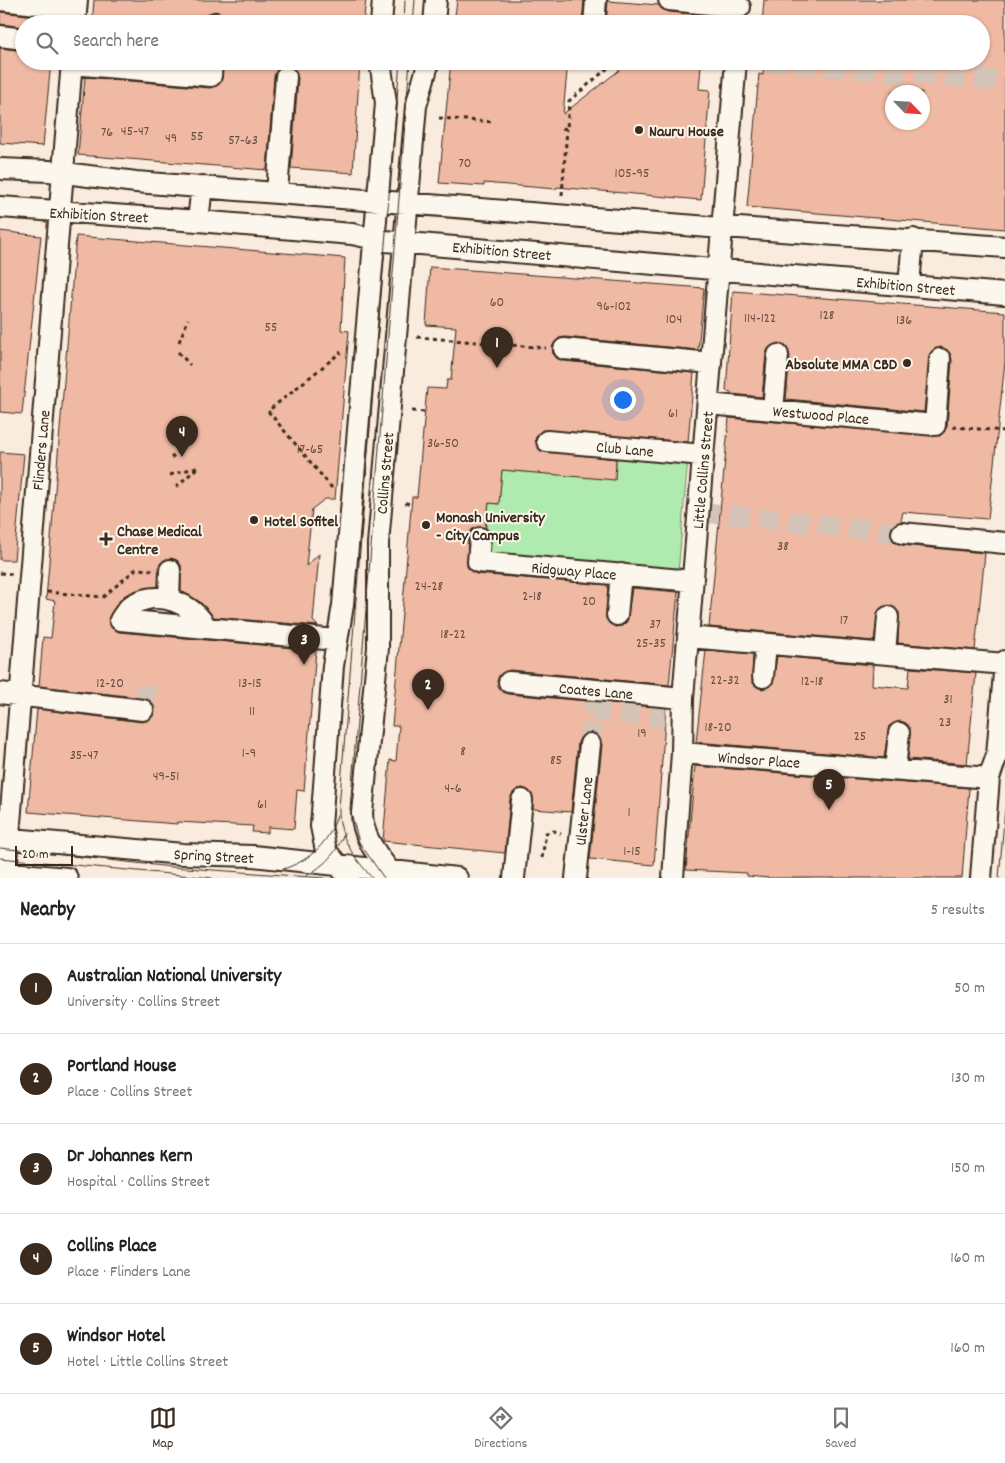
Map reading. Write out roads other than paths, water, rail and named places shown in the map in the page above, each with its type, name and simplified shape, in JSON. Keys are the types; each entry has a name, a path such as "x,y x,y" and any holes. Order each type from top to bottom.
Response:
{"street":[{"path":"0,0 72,10"},
{"path":"382,15 383,0"},
{"path":"435,15 436,0"},
{"path":"595,15 596,0"},
{"path":"669,0 740,10"},
{"path":"0,36 15,37"},
{"name":"Flinders Lane","path":"3,872 4,839 20,696 71,70"},
{"path":"151,70 211,76 211,70"},
{"name":"Collins Street","path":"297,862 306,860 315,853 321,811 336,640 343,605 386,103 381,70"},
{"name":"Collins Street","path":"393,875 369,843 362,820 378,648 377,552 416,106 426,70"},
{"name":"Little Collins Street","path":"673,878 682,753 674,718 683,698 735,70"},
{"path":"277,192 286,77"},
{"name":"Exhibition Street","path":"0,169 62,173 136,182 722,228 913,239 1005,247"},
{"path":"132,215 136,182"},
{"path":"198,221 202,186"},
{"name":"Exhibition Street","path":"0,207 60,213 76,211 132,215 352,234 374,239 405,242 1005,294"},
{"path":"909,285 913,239"},
{"path":"564,349 711,363"},
{"path":"773,410 778,355"},
{"name":"Westwood Place","path":"708,404 935,425 940,359"},
{"name":"Club Lane","path":"547,441 704,454"},
{"path":"902,532 1005,543"},
{"name":"Ridgway Place","path":"480,538 478,562 693,581"},
{"path":"169,598 170,570"},
{"path":"617,615 621,574"},
{"path":"207,628 201,618 185,605 169,598 149,599 132,606 120,620 336,640"},
{"path":"885,654 888,617"},
{"path":"688,637 1005,663 997,755 989,778 981,878"},
{"path":"763,677 766,644"},
{"name":"Coates Lane","path":"510,682 683,698"},
{"path":"0,693 143,714"},
{"path":"895,770 899,734"},
{"name":"Ulster Lane","path":"576,878 590,744"},
{"name":"Windsor Place","path":"682,753 989,778"},
{"path":"514,878 522,800"},
{"name":"Collins Street","path":"321,811 324,847 344,873"},
{"name":"Spring Street","path":"4,839 183,854 253,856 297,862 344,873 457,878"},
{"path":"3,872 67,878"}],"tunnel":[{"path":"874,70 1005,81"},
{"path":"699,512 902,533"},
{"path":"144,705 147,681"},
{"path":"590,744 593,711 665,718"}],"tram line":[{"path":"404,15 405,0"},
{"path":"414,15 415,0"},
{"path":"372,878 348,846 341,828 339,808 399,70"},
{"path":"384,878 359,842 350,809 409,70"},
{"path":"999,878 1005,809"},
{"path":"276,871 297,864 315,852 328,835 337,815"},
{"path":"306,876 319,868 329,858 338,847 344,833"},
{"path":"0,848 172,867 324,878"},
{"path":"0,858 212,878"}],"place":[{"name":"Nauru House","path":"639,130"},
{"name":"Absolute MMA CBD","path":"907,363"},
{"name":"Australian National University","path":"497,368"},
{"name":"Collins Place","path":"182,457"},
{"name":"Hotel Sofitel","path":"254,520"},
{"name":"Monash University - City Campus","path":"426,525"},
{"name":"Chase Medical Centre","path":"106,539"},
{"name":"Dr Johannes Kern","path":"304,665"},
{"name":"Portland House","path":"428,710"},
{"name":"Windsor Hotel","path":"829,810"}]}
